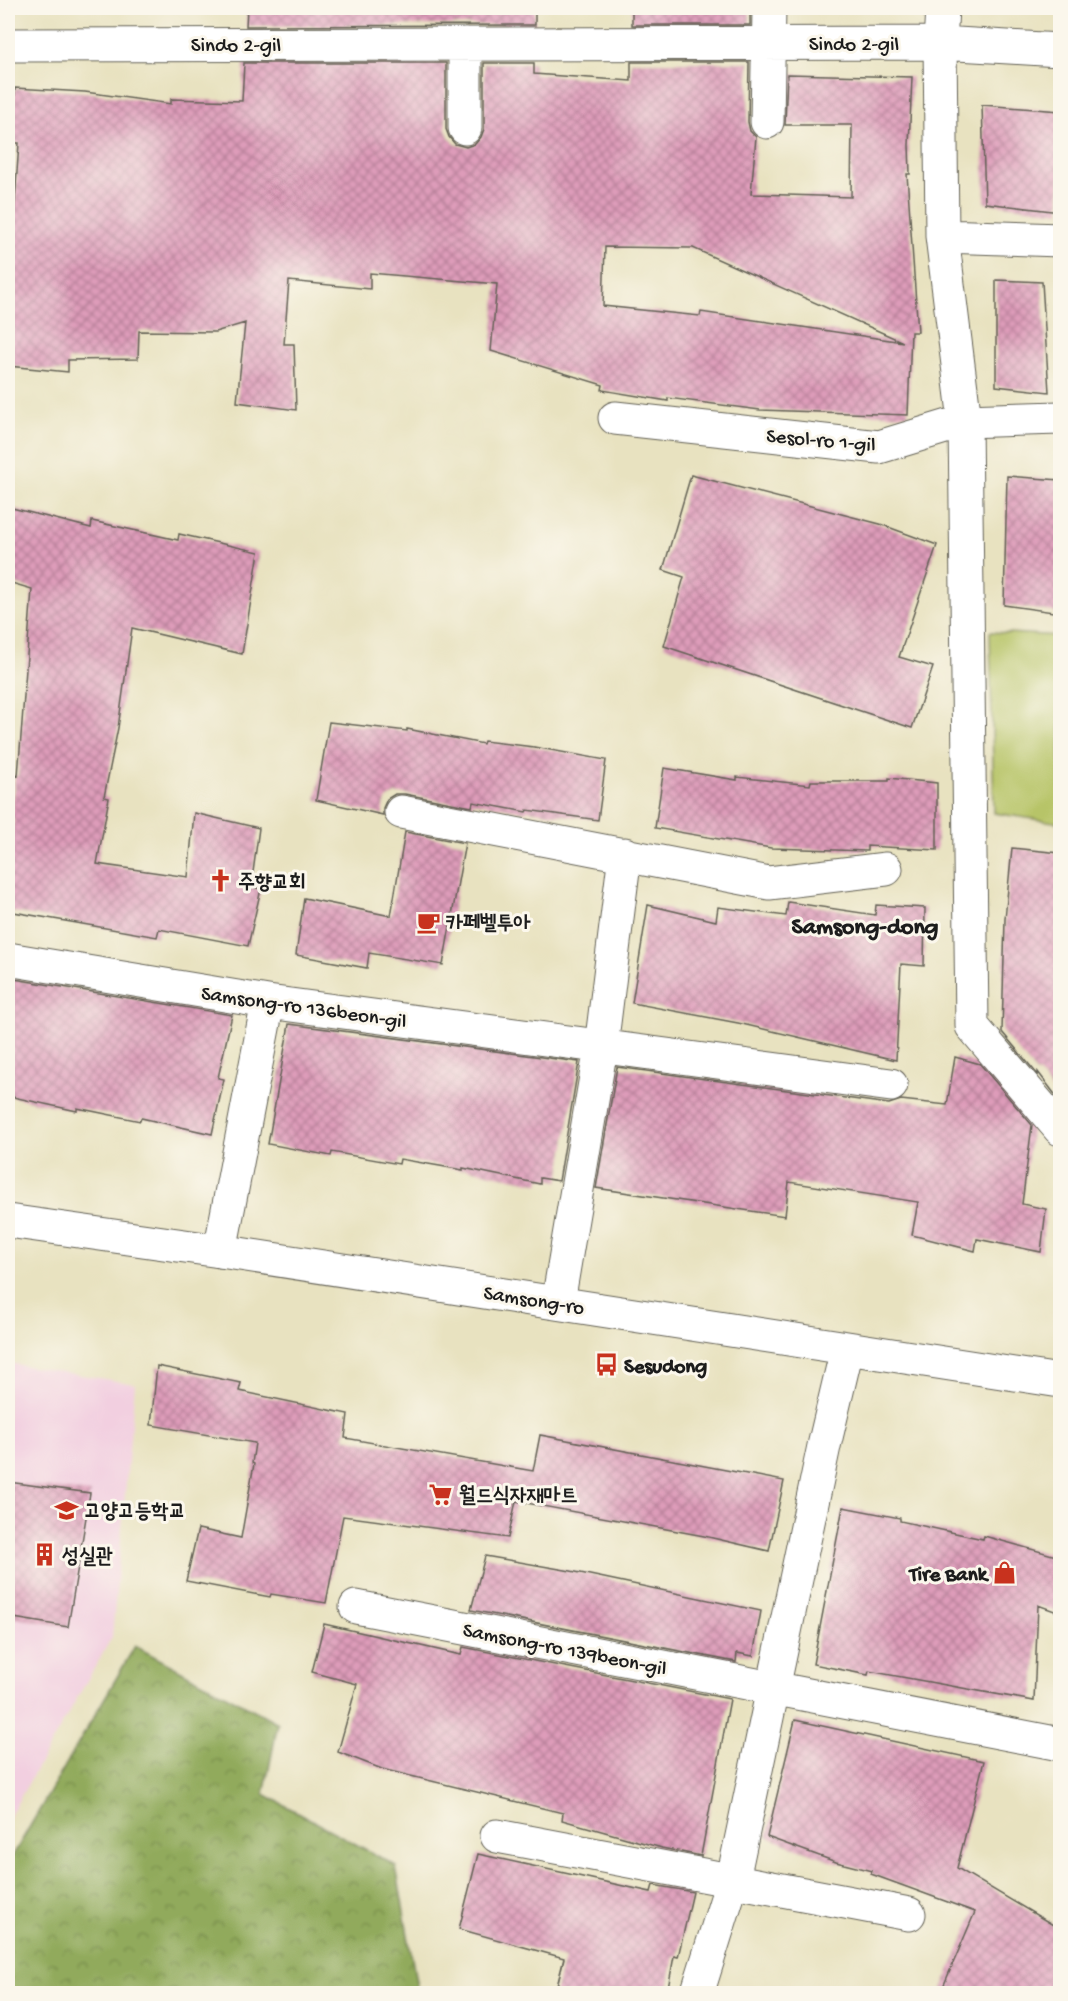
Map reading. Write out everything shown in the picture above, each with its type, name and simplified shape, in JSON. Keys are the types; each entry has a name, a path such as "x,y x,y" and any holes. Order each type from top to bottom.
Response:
{"street":[{"path":"767,122 769,8"},
{"path":"942,8 940,43 942,236 965,421 972,1026 1060,1129"},
{"name":"Sindo 2-gil","path":"8,45 940,43 1060,50"},
{"path":"465,44 465,128"},
{"path":"942,236 1060,240"},
{"name":"Sesol-ro 1-gil","path":"615,418 879,447 965,421 1060,418"},
{"path":"401,812 769,883 886,869"},
{"path":"558,1302 601,1047 625,854"},
{"name":"Samsong-ro 136beon-gil","path":"8,960 268,1002 891,1085"},
{"path":"220,1251 268,1002"},
{"name":"Samsong-ro","path":"8,1221 558,1302 1060,1381"},
{"path":"697,1994 733,1879 824,1446 847,1349"},
{"name":"Samsong-ro 139beon-gil","path":"356,1607 1060,1744"},
{"path":"497,1836 909,1914"}],"shaded area":[{"name":"고양고등학교","path":"8,1363 135,1384 112,1637 8,1819"}],"green space":[{"path":"990,632 1060,636 1060,823 994,813"},
{"path":"135,1646 278,1723 264,1794 396,1866 418,1993 8,1993 8,1864"}],"building":[{"path":"247,8 535,8 535,25 246,26"},
{"path":"632,8 750,8 750,25 632,25"},
{"path":"631,62 749,62 748,122 750,131 756,137 751,194 851,197 852,125 785,125 787,74 912,77 910,174 907,174 918,332 911,332 908,415 760,410 668,398 668,401 602,390 603,385 491,351 497,284 370,273 370,289 289,281 284,344 294,344 296,410 237,402 245,323 215,332 139,331 138,359 68,360 68,372 8,366 12,287 9,287 19,143 12,143 15,88 85,92 171,104 171,99 242,101 244,63 446,63 446,129 455,144 466,147 475,144 484,129 484,63 534,63 534,74 631,81","holes":["605,247 693,248 903,342 701,312 700,316 603,306"]},
{"path":"982,105 1060,111 1060,212 985,203"},
{"path":"996,280 1042,282 1049,392 996,386"},
{"path":"691,475 880,524 937,545 899,657 933,667 912,728 664,646 684,577 663,570"},
{"path":"1007,476 1060,480 1060,613 1004,605"},
{"path":"8,507 91,528 92,521 178,540 179,534 259,552 242,654 132,628 118,728 104,797 109,798 97,864 188,877 194,813 259,828 251,887 261,889 248,946 159,929 157,937 8,911 8,857 14,818 11,817 15,775 18,776 32,589 8,582"},
{"path":"329,722 407,731 407,729 483,744 484,741 534,747 606,760 598,820 527,810 526,812 473,802 472,807 405,794 395,794 387,799 383,815 316,800"},
{"path":"664,768 737,780 737,777 810,785 811,781 889,781 889,778 937,783 937,850 867,846 867,851 771,848 655,828"},
{"path":"405,832 465,843 443,965 369,953 367,968 296,955 304,898 391,916"},
{"path":"1012,848 1060,853 1060,1101 1038,1072 1038,1075 1002,1032 1005,919"},
{"path":"788,902 875,915 876,905 925,908 924,966 901,964 896,1060 738,1023 632,1003 648,905 716,921 718,907 786,916"},
{"path":"8,978 232,1015 218,1078 224,1079 212,1134 141,1118 140,1121 77,1108 77,1111 8,1096"},
{"path":"289,1024 579,1062 559,1181 540,1178 540,1184 463,1168 463,1170 400,1159 399,1164 332,1152 331,1156 268,1144"},
{"path":"955,1057 980,1064 1032,1125 1022,1204 1046,1209 1041,1252 977,1239 975,1251 912,1235 918,1202 789,1182 785,1216 596,1188 617,1067 889,1104 901,1100 947,1105"},
{"path":"157,1366 241,1383 239,1391 348,1414 345,1438 533,1471 540,1435 784,1481 769,1551 704,1536 516,1501 508,1538 343,1516 326,1603 271,1594 270,1597 186,1581 198,1529 241,1538 254,1464 252,1463 255,1443 151,1425"},
{"name":"성실관","path":"8,1482 90,1493 68,1627 8,1617"},
{"path":"843,1507 900,1518 900,1521 983,1539 984,1536 1060,1557 1060,1613 1038,1605 1034,1701 869,1671 868,1675 813,1664"},
{"path":"485,1556 571,1571 761,1611 753,1656 737,1653 736,1662 471,1610"},
{"path":"324,1624 461,1655 463,1647 730,1699 701,1856 662,1848 562,1820 563,1813 382,1769 338,1752 357,1684 312,1672"},
{"path":"795,1720 984,1761 957,1868 1060,1929 1060,1994 940,1994 975,1912 871,1874 872,1871 836,1862 767,1837"},
{"path":"478,1854 651,1892 653,1885 693,1892 678,1957 674,1956 667,1994 555,1994 564,1958 459,1929"}],"place":[{"name":"주향교회","path":"220,881"},
{"name":"카페벨투아","path":"428,922"},
{"name":"Sesudong","path":"606,1365"},
{"name":"월드식자재마트","path":"441,1494"},
{"name":"고양고등학교","path":"66,1510"},
{"name":"성실관","path":"44,1555"},
{"name":"Tire Bank","path":"1005,1573"}],"district":[{"name":"Samsong-dong","path":"865,925"}]}
